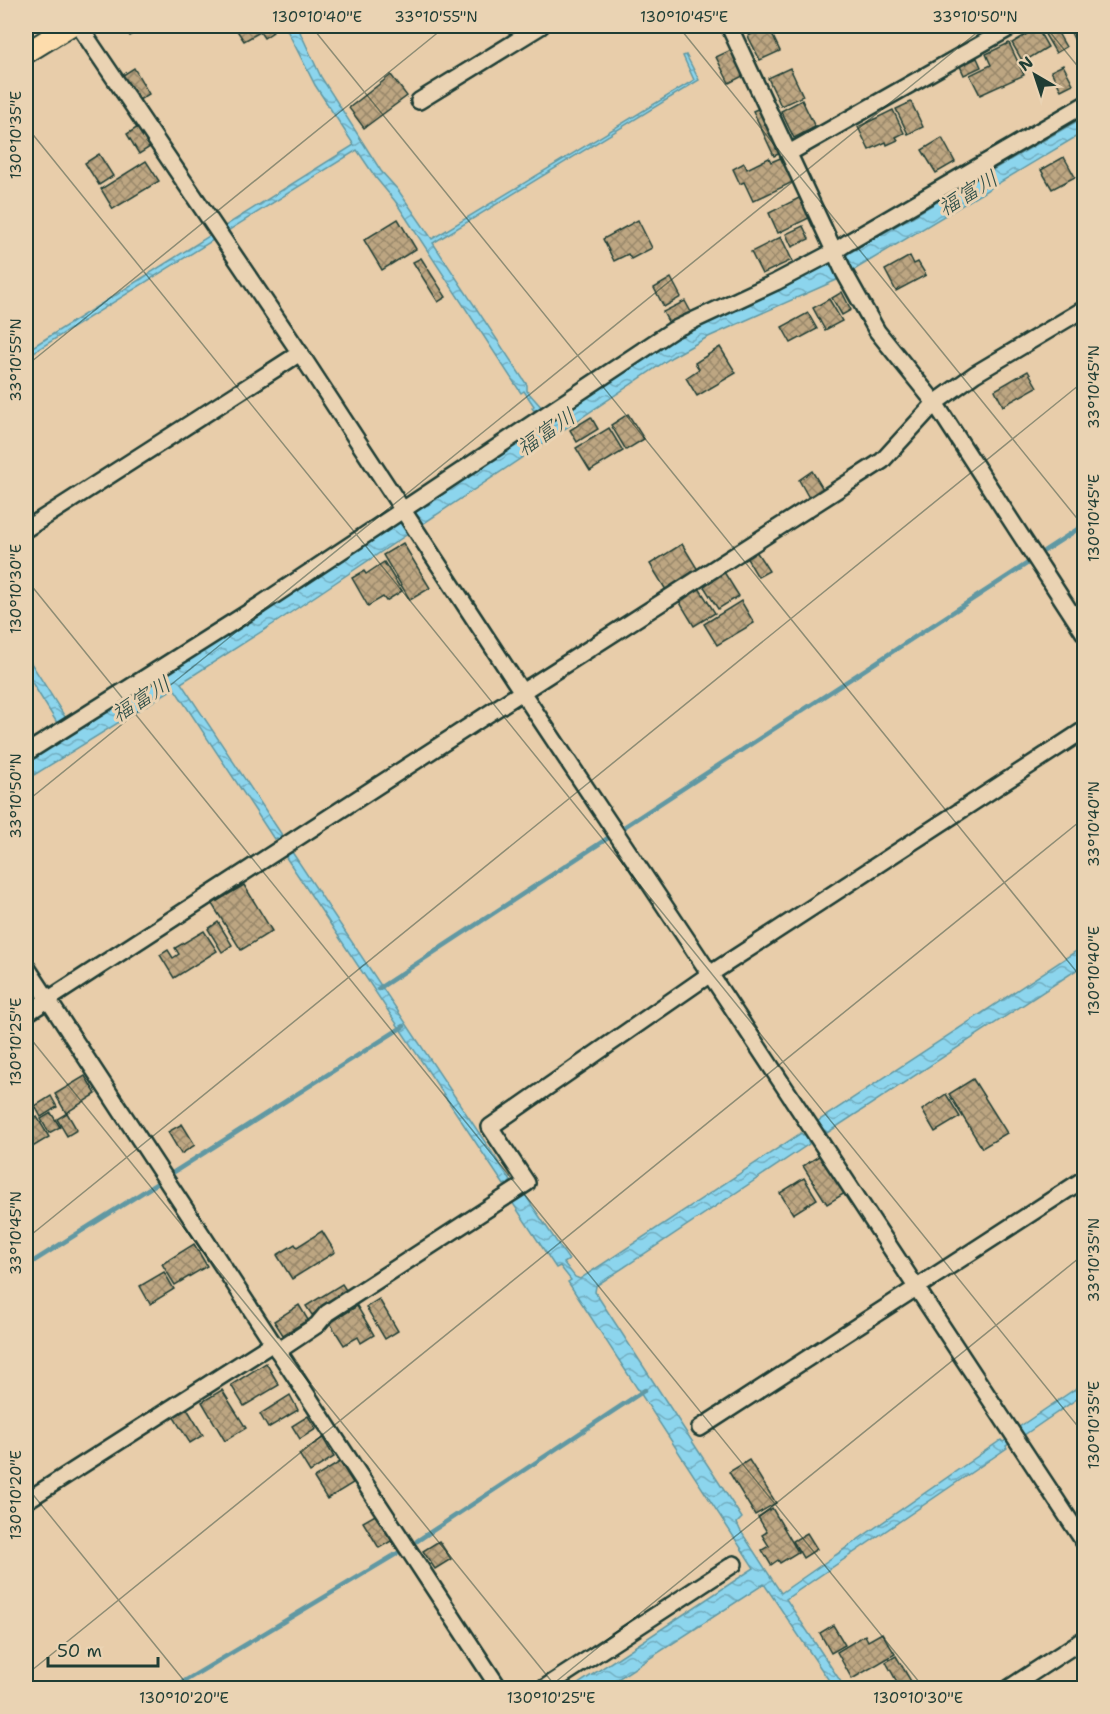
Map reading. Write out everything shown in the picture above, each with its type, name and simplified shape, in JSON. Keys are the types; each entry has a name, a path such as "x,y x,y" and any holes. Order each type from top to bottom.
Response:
{"main road":[{"path":"26,53 70,26"}],"street":[{"path":"79,26 300,353 1084,1542"},
{"path":"419,101 541,26"},
{"path":"729,26 844,272 877,331 935,403 1084,633"},
{"path":"789,153 1013,26"},
{"path":"26,753 405,513 673,330 837,254 847,243 1084,105"},
{"path":"26,1014 882,461 935,403 975,374 1084,309"},
{"path":"26,529 300,353"},
{"path":"26,1501 275,1347 317,1325 327,1313 527,1183 490,1127 710,974 1084,730"},
{"path":"26,966 500,1689"},
{"path":"700,1428 1084,1179"},
{"path":"544,1689 734,1564"},
{"path":"1008,1689 1084,1639"}],"water":[{"name":"福富川","path":"285,26 309,26 300,32 321,77 381,171 398,190 432,239 694,80 683,56 686,55 699,80 433,243 527,385 527,391 544,410 702,322 830,262 837,266 844,256 1084,117 1084,132 839,279 706,338 672,357 278,621 181,683 282,835 280,836 290,853 292,852 511,1181 509,1183 519,1197 525,1195 569,1260 564,1263 575,1277 580,1279 801,1133 803,1135 819,1124 818,1121 1084,946 1084,965 827,1133 825,1131 808,1141 809,1144 596,1286 595,1292 742,1518 737,1523 740,1530 781,1593 1001,1440 1003,1442 1020,1430 1019,1427 1084,1383 1084,1394 786,1599 845,1688 834,1688 764,1584 604,1688 572,1688 754,1568 568,1282 571,1280 560,1266 556,1268 512,1202 516,1199 506,1184 504,1185 285,856 287,855 277,838 274,839 174,688 26,780 26,762 68,735 61,725 59,726 26,673 26,655 67,720 71,733 268,609 545,424 532,408 534,406 524,391 521,393 395,201 357,150 26,357 26,351 354,145 315,85"}],"building":[{"path":"123,26 147,26 130,36"},
{"path":"234,26 269,26 273,32 264,38 260,32 244,41"},
{"path":"768,26 780,51 760,60 748,36"},
{"path":"1040,26 1054,26 1066,47 1056,53"},
{"path":"1068,26 1084,26 1084,34 1074,39"},
{"path":"1037,28 1048,47 1023,62 1012,43"},
{"path":"1009,43 1024,75 980,95 970,75 991,65 986,54"},
{"path":"731,50 743,76 729,83 716,57"},
{"path":"977,58 981,67 964,75 960,66"},
{"path":"1063,65 1073,84 1061,90 1051,71"},
{"path":"134,68 149,94 136,102 120,77"},
{"path":"790,68 803,96 781,106 768,78"},
{"path":"391,75 407,96 364,128 349,108"},
{"path":"802,100 815,127 794,138 781,111"},
{"path":"911,102 923,127 908,134 896,109"},
{"path":"762,107 783,152 774,156 753,111"},
{"path":"893,110 904,133 896,137 898,140 887,145 886,142 869,150 858,127"},
{"path":"138,127 150,147 139,154 127,134"},
{"path":"942,138 955,162 936,173 922,150"},
{"path":"99,154 113,176 99,185 85,163"},
{"path":"783,157 795,181 753,201 744,182 740,184 733,169 744,163 747,169 769,158 771,162"},
{"path":"1064,157 1075,177 1052,189 1041,170"},
{"path":"146,161 159,181 113,209 101,189"},
{"path":"801,197 811,217 778,233 769,213"},
{"path":"398,219 416,249 382,270 364,240"},
{"path":"638,220 652,248 631,259 628,254 614,261 603,239"},
{"path":"803,226 809,239 792,247 786,234"},
{"path":"781,237 792,260 762,274 751,252"},
{"path":"910,256 914,264 918,262 926,275 896,291 885,270"},
{"path":"421,258 446,297 438,302 413,262"},
{"path":"671,278 681,297 664,307 654,288"},
{"path":"842,292 851,310 842,315 832,298"},
{"path":"829,299 842,321 825,330 813,308"},
{"path":"685,301 693,316 671,327 663,312"},
{"path":"808,313 817,329 791,343 782,327"},
{"path":"720,347 736,373 697,396 686,378 699,369 695,363"},
{"path":"1028,371 1037,387 1003,406 995,390"},
{"path":"628,414 644,439 626,450 611,425"},
{"path":"591,417 598,429 577,442 570,430"},
{"path":"609,428 623,451 590,471 576,448"},
{"path":"812,471 823,489 809,498 799,480"},
{"path":"403,543 430,588 410,600 383,555"},
{"path":"682,544 698,570 666,590 650,564"},
{"path":"756,551 769,571 758,577 746,557"},
{"path":"384,562 402,591 386,601 383,597 368,606 352,578 364,571 366,574"},
{"path":"724,572 739,596 718,609 703,585"},
{"path":"699,588 715,613 694,626 679,601"},
{"path":"741,601 754,623 717,645 704,624"},
{"path":"244,885 272,931 241,950 212,904"},
{"path":"218,922 232,945 222,952 208,929"},
{"path":"204,931 217,951 174,978 160,955 168,950 173,958 179,954 175,948"},
{"path":"85,1076 96,1094 66,1113 55,1094"},
{"path":"973,1079 1007,1133 982,1148 949,1094"},
{"path":"946,1094 960,1117 935,1132 922,1110"},
{"path":"51,1096 57,1107 41,1117 35,1106"},
{"path":"51,1113 60,1127 49,1133 41,1119"},
{"path":"67,1113 77,1130 67,1136 57,1119"},
{"path":"37,1117 49,1137 26,1151 26,1119 28,1123"},
{"path":"182,1124 195,1145 181,1154 168,1132"},
{"path":"822,1154 845,1193 827,1204 803,1166"},
{"path":"804,1178 817,1199 793,1214 780,1193"},
{"path":"322,1231 335,1252 292,1279 277,1255 295,1244 297,1247"},
{"path":"194,1244 207,1266 175,1285 162,1264"},
{"path":"164,1272 174,1289 150,1304 140,1286"},
{"path":"342,1284 348,1293 312,1315 306,1306"},
{"path":"379,1299 398,1331 385,1339 366,1307"},
{"path":"299,1305 308,1320 283,1335 274,1321"},
{"path":"357,1306 374,1335 361,1343 358,1337 344,1345 330,1323"},
{"path":"266,1363 279,1385 244,1406 231,1385"},
{"path":"222,1390 246,1428 225,1441 202,1402"},
{"path":"290,1395 298,1410 268,1428 260,1414"},
{"path":"186,1407 203,1435 190,1443 173,1416"},
{"path":"308,1416 316,1429 300,1439 292,1426"},
{"path":"323,1438 334,1457 310,1472 299,1454"},
{"path":"749,1460 776,1503 755,1515 729,1472"},
{"path":"340,1462 353,1483 327,1499 314,1478"},
{"path":"772,1508 798,1552 780,1563 778,1560 771,1565 762,1550 769,1546 762,1535 767,1532 758,1517"},
{"path":"377,1514 393,1540 379,1548 363,1522"},
{"path":"807,1533 817,1549 803,1558 793,1541"},
{"path":"439,1541 451,1559 435,1569 423,1551"},
{"path":"833,1625 845,1645 831,1653 820,1633"},
{"path":"882,1633 895,1654 852,1679 837,1652 865,1635 868,1641"},
{"path":"896,1656 915,1688 894,1688 892,1685 897,1682 886,1662"}],"waterway":[{"path":"1044,551 1084,525"},
{"path":"624,827 1028,563"},
{"path":"378,989 608,838"},
{"path":"174,1172 404,1026"},
{"path":"26,1266 156,1184"},
{"path":"417,1541 645,1390"},
{"path":"173,1688 398,1553"}]}
